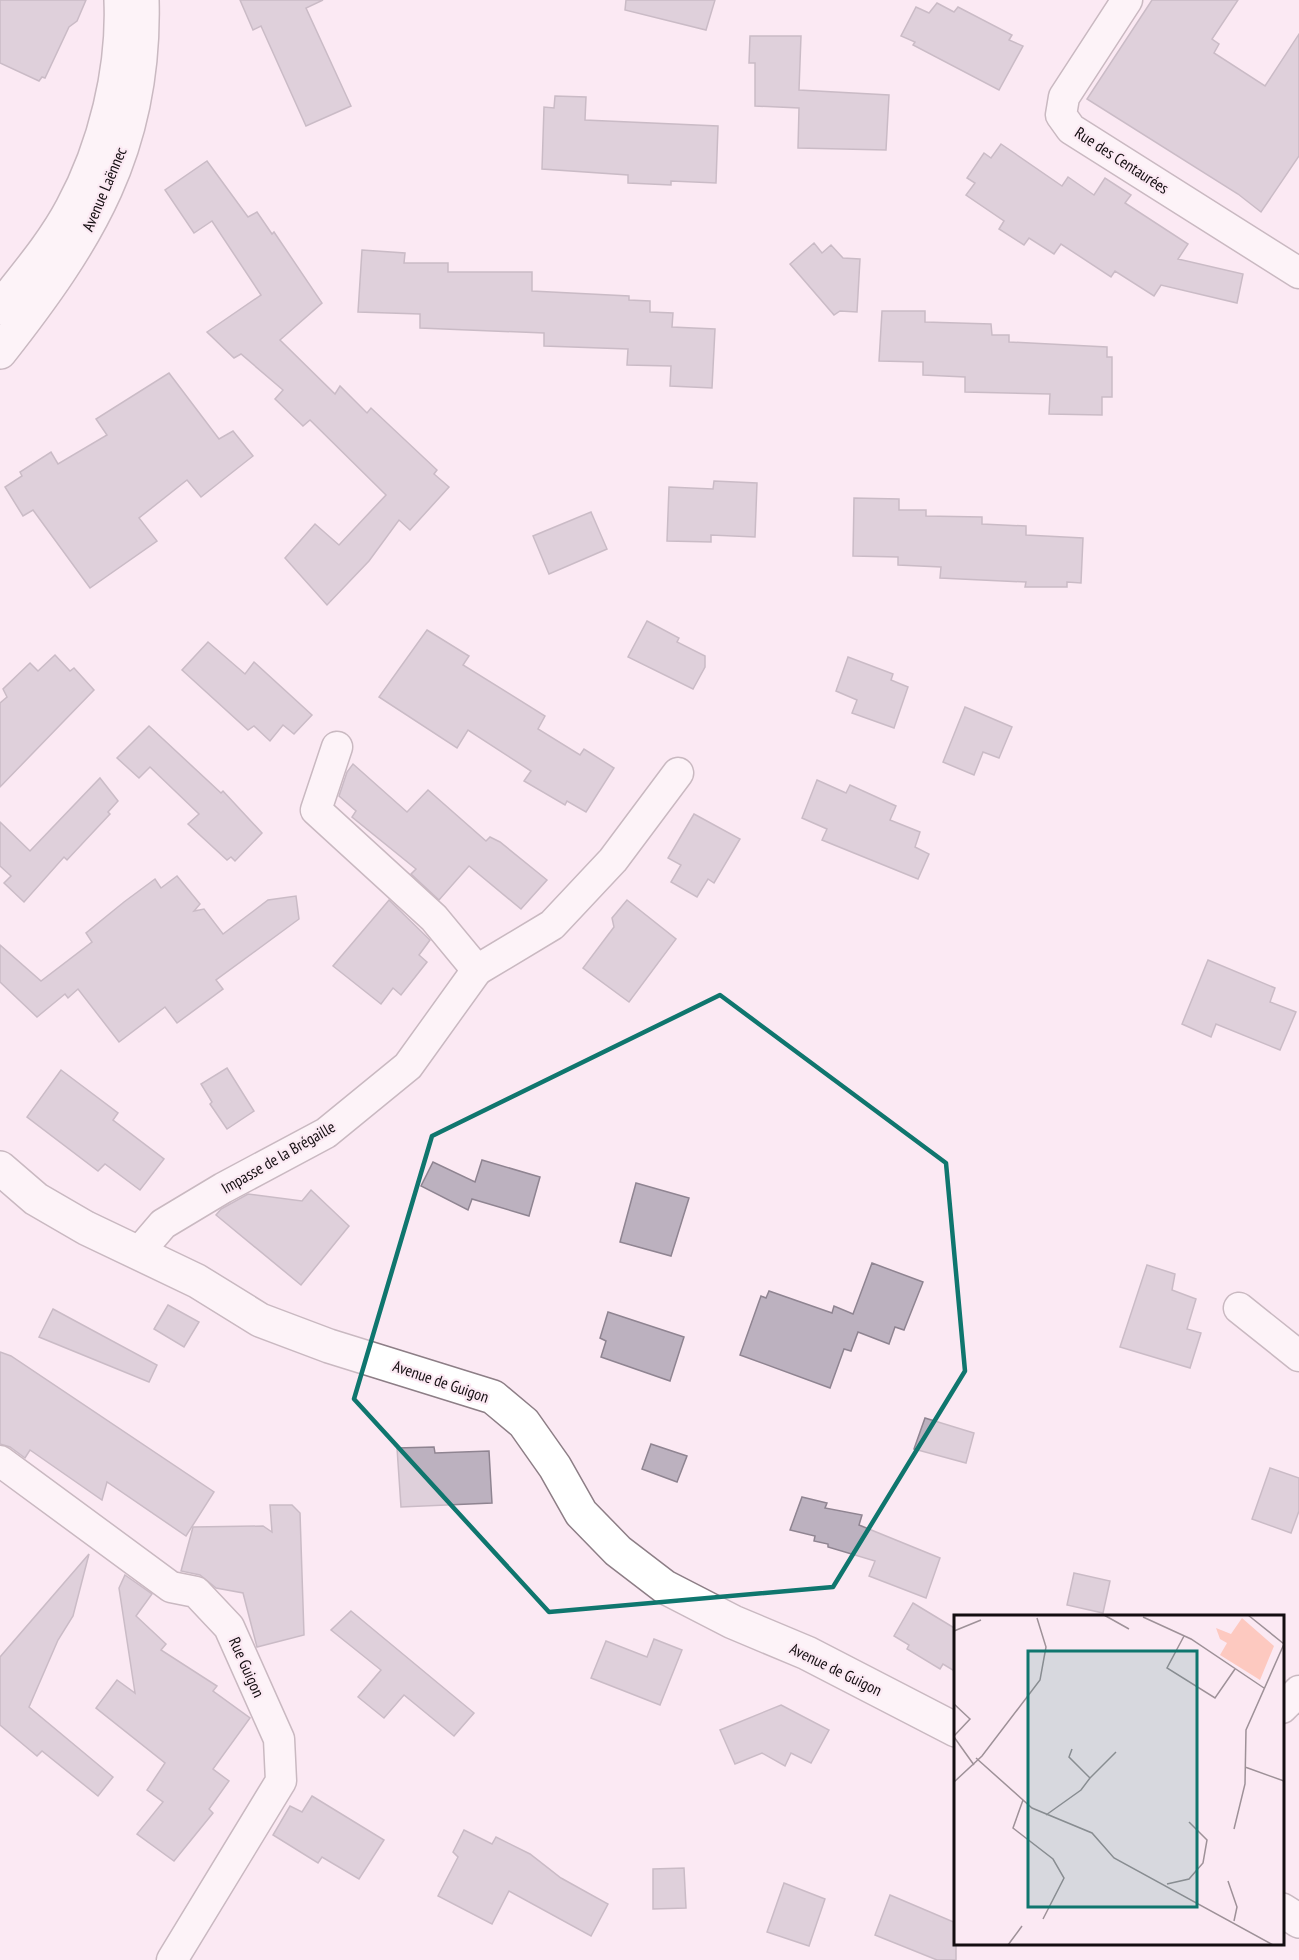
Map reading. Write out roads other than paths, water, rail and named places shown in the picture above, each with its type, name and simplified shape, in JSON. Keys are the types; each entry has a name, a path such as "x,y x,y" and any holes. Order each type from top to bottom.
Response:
{"street":[{"name":"Avenue Laënnec","path":"0,308 54,238 73,207 93,163 112,99 118,57 121,0"},
{"name":"Avenue Laënnec","path":"0,352 76,249 92,220 120,157 135,100 143,34 142,0"},
{"name":"Rue des Centaurées","path":"1127,0 1064,97 1061,114 1071,129 1299,273"},
{"path":"337,747 316,810 434,918 477,970"},
{"name":"Impasse de la Brégaille","path":"139,1252 163,1224 223,1188 326,1133 408,1066 477,970 552,926 613,860 678,772"},
{"name":"Avenue de Guigon","path":"0,1168 36,1199 86,1228 197,1281 260,1320 329,1346 492,1397 524,1423 555,1467 581,1513 618,1551 665,1587 733,1622 807,1653 954,1729"},
{"path":"1239,1308 1299,1356"},
{"name":"Rue Guigon","path":"0,1461 171,1587 196,1592 228,1627 279,1739 281,1781 172,1960"},
{"path":"1284,1706 1299,1691"},
{"path":"1284,1911 1299,1921"}]}
